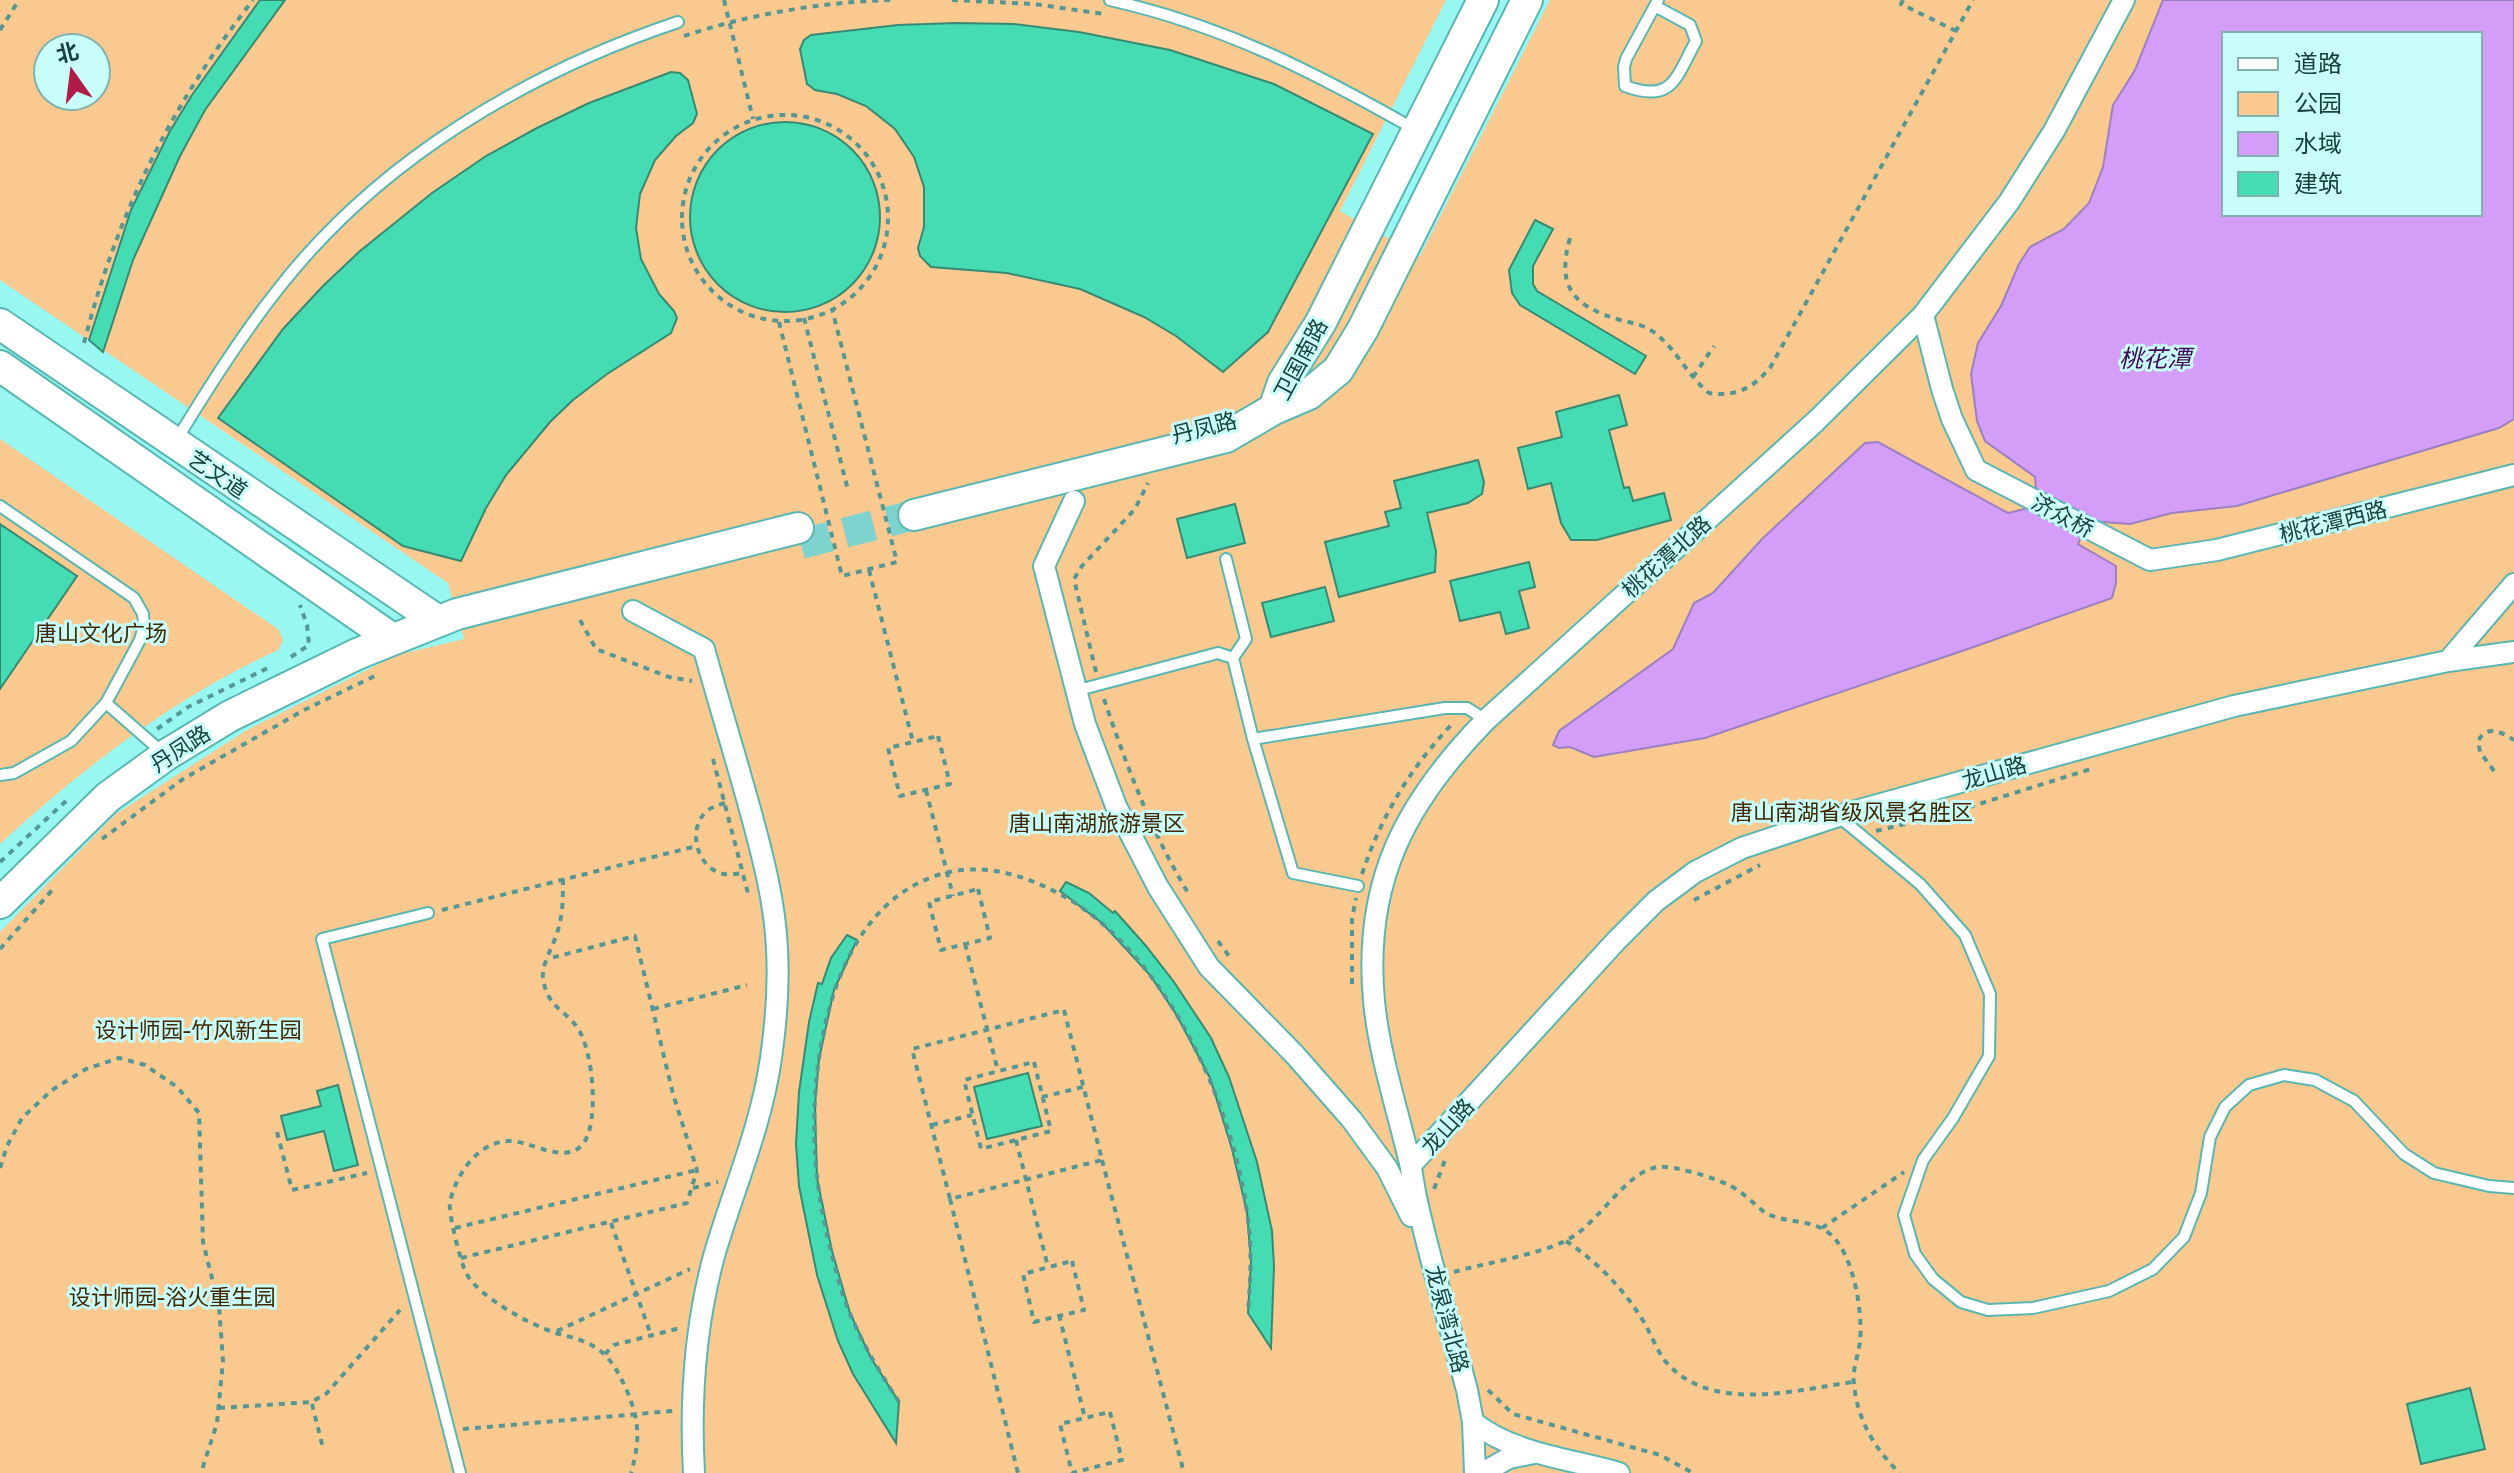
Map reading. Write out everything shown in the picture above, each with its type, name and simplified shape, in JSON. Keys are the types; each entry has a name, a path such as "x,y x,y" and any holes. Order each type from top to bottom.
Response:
{"main road":[{"name":"卫国南路","path":"1274,409 1283,383 1321,322 1483,0"},
{"name":"卫国南路","path":"1274,409 1309,394 1338,370 1363,329 1527,0"},
{"name":"艺文道","path":"0,324 438,621"},
{"name":"艺文道","path":"0,366 391,638"},
{"name":"丹凤路","path":"911,508 1274,409"},
{"name":"丹凤路","path":"0,903 108,797 166,755 230,716 391,638 457,614 799,536 447,631 391,638"}],"street":[{"name":"桃花潭北路","path":"1411,1165 1386,1067 1375,1004 1372,960 1382,882 1420,796 1453,754 1486,720 1815,422 1923,315 2009,202 2054,131 2124,0"},
{"name":"济众桥","path":"1923,315 1952,419 1976,470 2150,560"},
{"name":"桃花潭西路","path":"2150,560 2217,550 2514,475"},
{"path":"1074,501 1044,566 1075,691 1116,806 1182,928 1209,967 1295,1055 1352,1120 1387,1168 1411,1216"},
{"path":"2448,661 2514,584"},
{"path":"633,611 704,649 765,865 777,949 771,1059 754,1138 714,1258 701,1321 692,1407 694,1473"},
{"name":"龙山路","path":"1411,1165 1656,901 1695,872 1742,848 1838,816 2234,706 2448,661 2514,652"},
{"name":"龙泉湾北路","path":"1411,1165 1416,1197 1473,1422 1475,1473"},
{"path":"1473,1422 1510,1444 1619,1473"},
{"path":"1482,1473 1509,1458 1542,1452"}],"lane":[{"path":"1110,0 1193,22 1248,42 1353,94 1418,131"},
{"path":"1657,3 1690,25 1696,41 1672,85 1644,93 1625,86 1624,67 1657,3"},
{"path":"174,444 212,381 280,286 319,242 396,171 444,136 538,80 578,60 678,22"},
{"path":"0,506 134,598 143,614 144,626 140,640 106,703 71,741 14,773 0,775"},
{"path":"1226,559 1246,639 1233,658 1253,739 1293,873 1358,886"},
{"path":"1075,691 1218,653 1233,658"},
{"path":"106,703 166,755"},
{"path":"1253,739 1445,708 1467,708 1486,720"},
{"path":"1838,816 1920,884 1965,935 1990,994 1989,1056 1953,1118 1923,1160 1904,1215 1915,1254 1933,1279 1961,1302 1988,1310 2033,1308 2109,1291 2153,1269 2184,1237 2201,1193 2210,1137 2225,1107 2249,1085 2284,1075 2315,1080 2354,1101 2404,1154 2434,1173 2489,1186 2514,1188"},
{"path":"428,913 322,939 460,1473"}],"path":[{"path":"0,30 19,0"},
{"path":"84,343 112,246 160,141 213,55 253,0"},
{"path":"724,0 753,119"},
{"path":"680,38 757,16 892,0"},
{"path":"952,0 1034,4 1107,15"},
{"path":"1903,0 1901,4 1956,31"},
{"path":"1570,238 1564,271 1572,294 1595,311 1646,327 1658,334 1709,393 1733,394 1758,383 1770,368 1973,0"},
{"path":"787,114 821,120 850,137 873,163 886,195 888,229 885,240 878,262 859,290 832,309 779,322 751,315 722,300 700,277 685,248 681,216 686,185 701,156 724,134 753,119 787,114"},
{"path":"779,322 842,576 897,562 832,309"},
{"path":"804,318 848,490"},
{"path":"1693,377 1714,346"},
{"path":"1100,686 1074,579 1082,566 1135,509 1148,483"},
{"path":"868,569 913,742"},
{"path":"580,620 596,649 669,677 692,680"},
{"path":"97,844 183,779 304,710 388,670"},
{"path":"1103,698 1148,816 1191,898"},
{"path":"2494,771 2480,752 2478,741 2482,733 2490,730 2501,732 2514,740"},
{"path":"938,736 950,784 900,796 888,748 913,742 938,736"},
{"path":"712,757 751,909"},
{"path":"1864,834 1947,814 2106,763"},
{"path":"926,790 953,896"},
{"path":"725,803 709,808 703,815 698,826 697,846 712,869 725,875 743,873"},
{"path":"428,913 697,846"},
{"path":"1691,902 1770,861"},
{"path":"899,1402 857,1330 841,1288 829,1240 817,1177 814,1139 819,1059 827,1014 855,946 896,898 915,885 947,873 962,870 1006,872 1063,895 1121,940 1159,988 1210,1078 1232,1149 1249,1231 1248,1313"},
{"path":"0,949 63,877"},
{"path":"563,879 558,931 542,975 546,991 559,1011 576,1025 583,1037 593,1085 590,1132 582,1145 574,1151 562,1153 510,1141 482,1149 470,1162 449,1205 466,1273 477,1287 503,1307 554,1332 576,1337 605,1354 620,1375 639,1433 631,1473"},
{"path":"978,889 990,938 965,944 941,950 929,902 978,889"},
{"path":"1214,935 1234,964"},
{"path":"461,1258 687,1203 693,1188 697,1170 673,1094 635,936 547,959"},
{"path":"965,944 998,1071"},
{"path":"653,1009 747,985"},
{"path":"1018,1473 912,1049 1064,1010 1184,1473"},
{"path":"0,1168 7,1146 22,1118 52,1090 86,1069 119,1058 145,1065 177,1087 199,1113 203,1242 219,1306 223,1361 217,1423 201,1473"},
{"path":"1034,1062 1051,1131 981,1149 964,1080 998,1071 1034,1062"},
{"path":"1042,1097 1084,1087"},
{"path":"932,1125 973,1115"},
{"path":"277,1132 292,1190 381,1169"},
{"path":"1016,1140 1048,1267"},
{"path":"1430,1202 1444,1162 1453,1150"},
{"path":"950,1199 1102,1160"},
{"path":"1821,1229 1923,1160"},
{"path":"1447,1273 1566,1241 1602,1213 1629,1180 1658,1167 1684,1170 1729,1185 1771,1216 1812,1223 1832,1235 1848,1263 1860,1303 1860,1341 1853,1382 1861,1421 1886,1460 1900,1473"},
{"path":"455,1228 697,1170"},
{"path":"693,1188 721,1181 716,1195"},
{"path":"611,1223 651,1335"},
{"path":"1566,1241 1588,1256 1614,1281 1642,1319 1666,1362 1691,1381 1725,1394 1773,1393 1853,1382"},
{"path":"1072,1261 1084,1310 1059,1315 1034,1322 1023,1274 1072,1261"},
{"path":"554,1332 693,1267 690,1282"},
{"path":"217,1408 311,1402 319,1398 326,1394 400,1310"},
{"path":"1059,1315 1085,1418"},
{"path":"605,1354 614,1345 680,1328"},
{"path":"1484,1386 1513,1414 1660,1455 1693,1473"},
{"path":"673,1423 674,1399"},
{"path":"312,1404 323,1448"},
{"path":"449,1430 673,1411"},
{"path":"1110,1412 1122,1460 1098,1466 1072,1473 1060,1424 1110,1412"},
{"path":"1098,1466 1100,1473"}],"green space":[{"name":"唐山南湖旅游景区","path":"0,0 1446,0 1340,211 1420,256 1550,0 2514,0 2514,1473 0,1473 0,932 116,814 247,730 397,655 464,639 448,583 0,280"},
{"name":"唐山文化广场","path":"0,439 278,629 283,640 278,650 203,690 132,736 0,844"}],"water":[{"name":"桃花潭","path":"2163,0 2514,0 2514,419 2499,428 2237,506 2172,513 2130,524 2088,521 2078,544 2116,566 2112,598 1965,650 1705,738 1594,757 1570,747 1553,745 1559,731 1673,649 1694,603 1713,593 1762,539 1865,443 1878,442 2008,513 2024,509 2036,491 2035,477 1985,441 1977,421 1971,374 1978,343 2001,306 2030,247 2064,229 2089,203 2103,167 2113,105 2135,70"}],"building":[{"path":"260,0 285,0 205,110 180,156 133,260 103,352 89,340 131,210 170,131 192,95"},
{"path":"1014,24 1079,32 1170,50 1274,84 1373,134 1268,332 1223,372 1176,336 1144,317 1080,289 1007,273 931,267 920,256 918,248 924,227 924,187 914,157 895,129 866,106 837,94 815,90 807,84 800,49 804,40 811,35 898,25"},
{"path":"671,72 680,73 688,80 697,114 693,123 676,136 655,160 640,194 636,228 641,259 659,294 677,318 671,333 607,374 550,422 506,475 486,508 461,561 403,546 218,418 283,329 323,286 360,251 432,193 486,156 537,128 589,103"},
{"path":"785,122 821,129 852,150 873,181 880,217 873,253 852,284 821,305 785,312 749,305 718,284 697,253 690,217 697,181 718,150 749,129"},
{"path":"1535,220 1553,229 1533,266 1533,284 1537,291 1646,356 1635,374 1520,305 1512,293 1509,270"},
{"path":"1619,395 1627,425 1609,430 1624,488 1629,487 1633,501 1664,493 1671,520 1597,540 1571,540 1561,523 1551,483 1528,489 1518,448 1562,437 1556,412"},
{"path":"1478,460 1484,482 1482,494 1468,503 1427,513 1436,551 1435,572 1339,597 1325,542 1389,526 1385,512 1401,508 1394,481"},
{"path":"1235,504 1245,543 1187,558 1177,519"},
{"path":"0,524 77,576 0,689"},
{"path":"1529,562 1535,587 1519,591 1529,628 1506,634 1500,612 1460,621 1450,581"},
{"path":"1325,587 1334,621 1271,637 1262,603"},
{"path":"1066,882 1089,893 1113,913 1115,911 1146,946 1211,1038 1229,1077 1257,1162 1272,1231 1271,1348 1248,1313 1251,1261 1247,1212 1210,1078 1176,1014 1150,975 1102,923 1060,891"},
{"path":"847,935 857,940 834,990 819,1059 815,1105 817,1178 832,1251 850,1313 871,1358 899,1402 896,1443 853,1374 838,1341 817,1275 799,1186 796,1144 799,1092 809,1022 818,983 822,984 831,958"},
{"path":"1028,1073 1042,1126 987,1139 974,1087"},
{"path":"338,1085 358,1165 334,1171 324,1131 287,1140 281,1116 321,1106 317,1091"},
{"path":"2470,1388 2485,1449 2421,1464 2407,1404"}],"tunnel":[{"path":"801,544 914,515"}],"park label":[{"name":"唐山南湖省级风景名胜区","path":"1852,811"},
{"name":"设计师园-竹风新生园","path":"198,1029"},
{"name":"设计师园-浴火重生园","path":"172,1296"}]}
